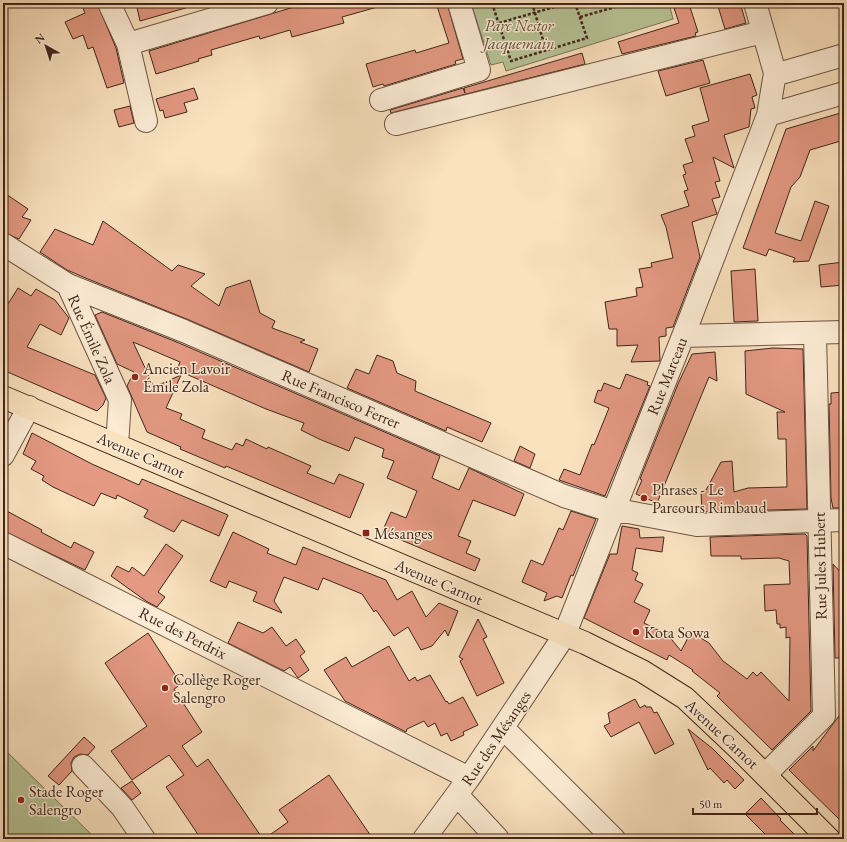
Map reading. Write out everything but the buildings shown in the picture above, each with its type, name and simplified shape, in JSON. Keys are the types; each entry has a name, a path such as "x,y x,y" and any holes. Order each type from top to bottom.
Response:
{"main road":[{"name":"Avenue Carnot","path":"3,396 564,636 585,643 642,671 685,698 765,775 828,839"}],"street":[{"path":"109,3 128,44 146,120"},
{"path":"128,44 267,3"},
{"path":"381,100 479,70 459,3"},
{"path":"755,3 775,73 785,72 844,55"},
{"path":"396,124 763,32"},
{"name":"Rue Marceau","path":"564,636 683,336 768,115 775,73"},
{"path":"768,115 844,93"},
{"name":"Rue Émile Zola","path":"3,244 68,285 120,400 117,445"},
{"name":"Rue Francisco Ferrer","path":"68,285 191,334 564,496 614,512 628,512 697,525 844,520"},
{"path":"683,336 815,334 844,332"},
{"name":"Rue Jules Hubert","path":"765,775 824,716 815,334"},
{"path":"3,455 28,407"},
{"name":"Rue des Perdrix","path":"3,543 463,787"},
{"name":"Rue des Mésanges","path":"424,839 463,787 564,636"},
{"path":"503,728 614,839"},
{"path":"83,766 122,807 144,839"},
{"path":"463,787 498,839"}],"path":[{"path":"492,3 511,61 587,38 575,3"},
{"path":"532,3 546,50"},
{"path":"499,23 535,14 568,3"},
{"path":"580,17 629,3"}],"green space":[{"name":"Parc Nestor Jacquemain","path":"471,3 669,3 673,19 506,71 503,62 491,65"},
{"name":"Stade Roger Salengro","path":"3,748 96,839 3,839"}],"place":[{"name":"Ancien Lavoir Émile Zola","path":"135,377"},
{"name":"Phrases - Le Parcours Rimbaud","path":"644,498"},
{"name":"Mésanges","path":"366,533"},
{"name":"Kota Sowa","path":"636,632"},
{"name":"Collège Roger Salengro","path":"165,688"},
{"name":"Stade Roger Salengro","path":"21,800"}]}
